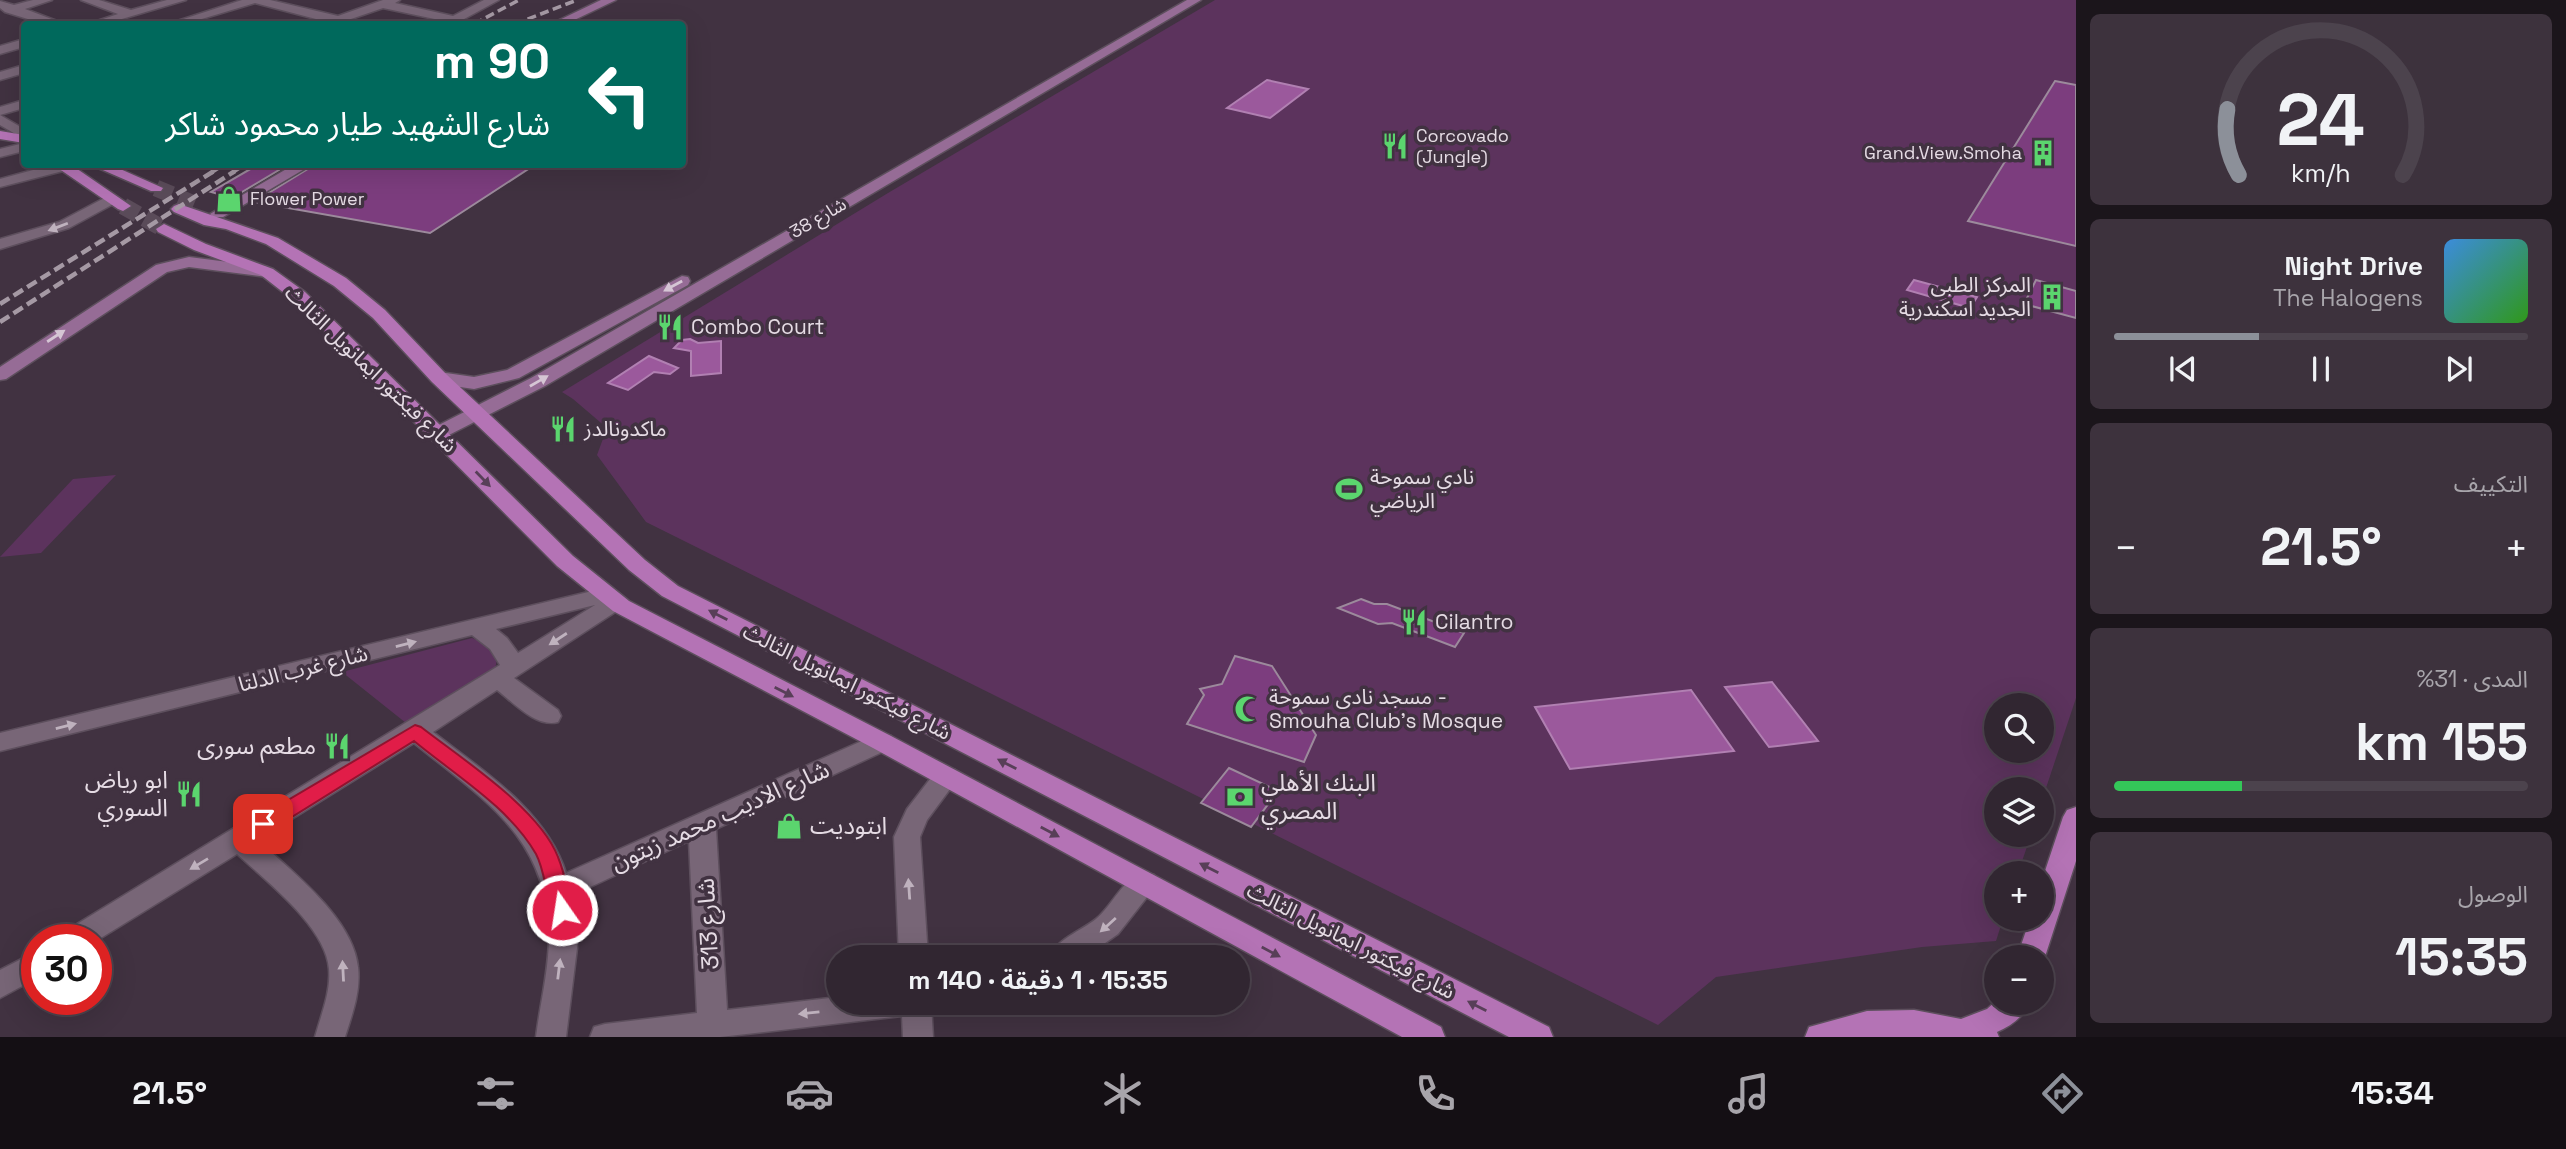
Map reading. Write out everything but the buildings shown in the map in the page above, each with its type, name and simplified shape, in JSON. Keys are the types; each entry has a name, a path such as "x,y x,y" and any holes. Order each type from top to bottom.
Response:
{"main road":[{"path":"2,135 21,139"},
{"path":"64,168 118,203"},
{"path":"104,168 123,177 126,183 150,191"},
{"name":"شارع فيكتور ايمانويل الثالث","path":"186,206 209,222 223,219 272,241 340,282 379,314 439,378 637,565 670,591 1538,1037"},
{"name":"شارع فيكتور ايمانويل الثالث","path":"164,229 200,247 267,272 299,296 565,561 610,599 883,742 1430,1037"},
{"path":"299,296 340,282"},
{"path":"2036,945 2076,817"},
{"path":"1820,1037 1867,1024 1914,1023 1975,1034 2001,1015"}],"street":[{"path":"6,11 46,0"},
{"path":"87,0 131,14"},
{"path":"101,4 117,0"},
{"path":"105,21 180,0"},
{"path":"184,21 255,0 342,21"},
{"path":"453,21 493,0"},
{"path":"564,21 610,0"},
{"name":"شارع 38","path":"439,378 464,383 485,382 526,368 1181,0"},
{"name":"شارع 38","path":"438,432 538,382 1195,0"},
{"path":"334,21 388,2 448,21"},
{"path":"0,4 6,11 42,21"},
{"path":"0,50 21,44"},
{"path":"0,76 21,70"},
{"path":"0,111 21,105"},
{"path":"0,119 21,137"},
{"path":"0,153 21,142"},
{"path":"0,183 54,168"},
{"path":"223,219 300,168"},
{"path":"0,244 64,225 118,203"},
{"path":"0,375 162,268 189,262 267,272"},
{"path":"100,924 415,732 610,599"},
{"name":"شارع غرب الدلتا","path":"12,739 475,627 610,599"},
{"path":"475,627 504,648 505,673 549,716"},
{"path":"415,732 515,813 533,833 548,857 559,889 563,939 551,1037"},
{"path":"0,759 12,739"},
{"name":"شارع الاديب محمد زيتون","path":"559,889 883,742"},
{"path":"913,945 907,836 916,816 946,777"},
{"name":"شارع 313","path":"702,824 713,1024"},
{"path":"239,839 333,935 342,957 344,984 330,1037"},
{"path":"1080,945 1108,926 1144,883"},
{"path":"0,985 21,973"},
{"path":"605,1037 826,1011"},
{"path":"917,1015 918,1037"}],"shaded area":[{"name":"نادي سموحة الرياضي","path":"1215,0 2076,0 2076,698 2050,777 1984,777 1984,847 2027,847 2022,861 1984,861 1984,931 1999,931 1996,941 1922,947 1716,977 1658,1025 646,522 597,455 607,428 562,392 888,193"},
{"path":"1267,80 1308,89 1270,118 1227,108"},
{"path":"1914,280 1977,297 1970,308 1907,290"},
{"path":"690,339 698,343 721,341 721,373 691,376 691,351 674,348 682,340"},
{"path":"649,356 678,368 670,374 654,372 628,390 608,383"},
{"path":"116,475 41,553 0,557 73,479"},
{"path":"472,638 487,644 498,653 495,670 406,723 342,672"},
{"path":"1772,682 1818,741 1769,747 1725,687"},
{"path":"1691,690 1734,751 1570,769 1535,707"}],"tunnel":[{"path":"156,188 194,204"},
{"path":"123,206 164,229"}],"railway":[{"path":"480,21 519,0"},
{"path":"523,21 577,0"},
{"path":"211,173 219,168"},
{"path":"232,173 240,168"},
{"path":"0,304 214,171"},
{"path":"0,322 235,171"}],"place":[{"name":"Corcovado (Jungle)","path":"1395,146"},
{"name":"Grand.View.Smoha","path":"2043,153"},
{"name":"Flower Power","path":"229,199"},
{"name":"المركز الطبى الجديد اسكندرية","path":"2052,297"},
{"name":"Combo Court","path":"670,327"},
{"name":"ماكدونالدز","path":"563,429"},
{"name":"نادي سموحة الرياضي","path":"1349,489"},
{"name":"Cilantro","path":"1414,622"},
{"name":"مسجد نادى سموحة - Smouha Club's Mosque","path":"1248,709"},
{"name":"مطعم سورى","path":"337,746"},
{"name":"ابو رياض السوري","path":"189,794"},
{"name":"البنك الأهلي المصري","path":"1240,797"},
{"name":"ابتوديت","path":"789,826"}],"route":[{"path":"263,824 415,732 515,813 533,833 548,857 559,889 562,910"}]}
